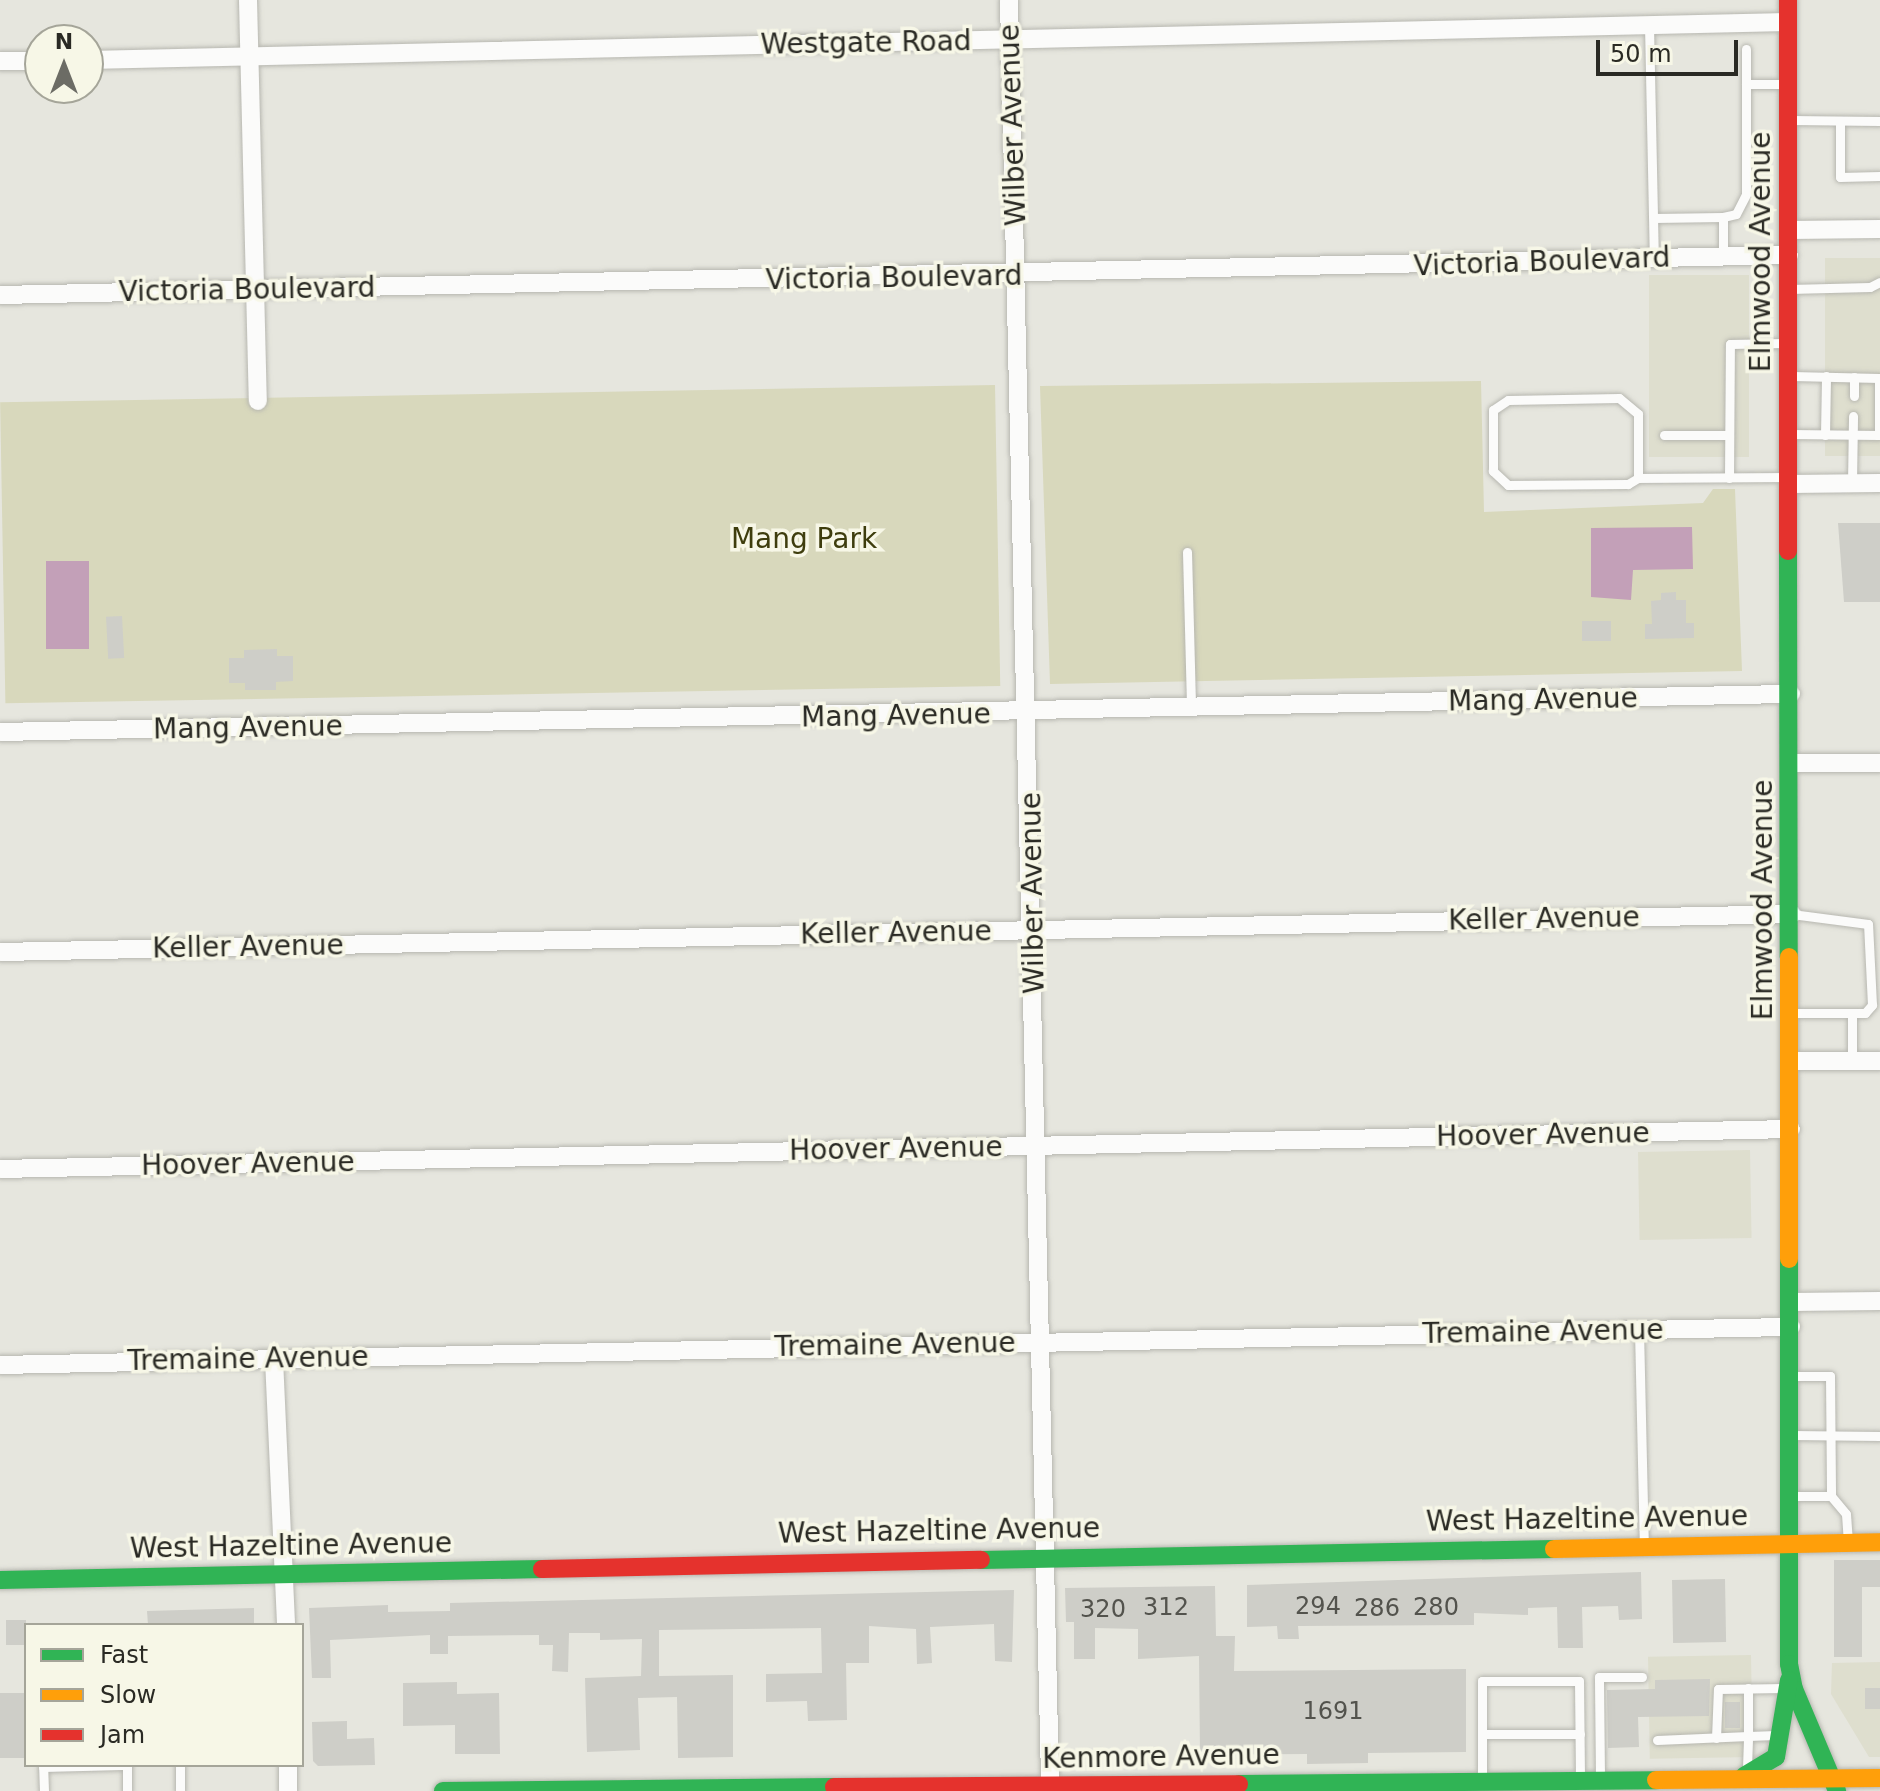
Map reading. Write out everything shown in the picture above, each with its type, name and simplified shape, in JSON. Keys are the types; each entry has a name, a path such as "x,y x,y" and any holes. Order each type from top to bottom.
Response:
{"street":[{"path":"248,0 258,401"},
{"name":"Wilber Avenue","path":"1009,0 1034,930 1050,1786"},
{"name":"Elmwood Avenue","path":"1788,0 1792,914 1787,1544 1789,1664 1794,1689 1834,1785"},
{"name":"Westgate Road","path":"104,60 1788,22"},
{"path":"0,61 24,61"},
{"path":"1789,230 1880,229"},
{"name":"Victoria Boulevard","path":"0,295 1017,276 1789,255"},
{"path":"1790,480 1880,483"},
{"name":"Mang Avenue","path":"0,732 1029,713 1791,694"},
{"path":"1791,763 1880,763"},
{"name":"Keller Avenue","path":"0,952 1792,914"},
{"path":"1791,1061 1880,1061"},
{"name":"Hoover Avenue","path":"0,1169 1791,1129"},
{"path":"1791,1302 1880,1301"},
{"name":"Tremaine Avenue","path":"0,1365 1791,1327"},
{"path":"274,1359 286,1623"},
{"name":"West Hazeltine Avenue","path":"0,1580 1880,1542"},
{"path":"1740,1778 1769,1765 1782,1735 1789,1664"},
{"path":"288,1767 288,1791"},
{"name":"Kenmore Avenue","path":"443,1791 1050,1786 1410,1787 1482,1782 1580,1781 1644,1786 1740,1778 1834,1785 1880,1778"}],"lane":[{"path":"1649,25 1654,259"},
{"path":"1654,218 1736,214 1746,194 1746,49"},
{"path":"1746,84 1788,84"},
{"path":"1788,120 1880,121"},
{"path":"1840,121 1840,177 1880,176"},
{"path":"1723,217 1723,257"},
{"path":"1789,289 1870,287 1880,282"},
{"path":"1729,478 1730,344 1789,343"},
{"path":"1789,376 1879,378 1879,436 1790,434"},
{"path":"1825,435 1826,376"},
{"path":"1854,377 1854,396"},
{"path":"1638,478 1638,414 1619,398 1508,400 1493,410 1493,471 1508,485 1628,484 1638,478 1790,480"},
{"path":"1852,483 1853,416"},
{"path":"1664,435 1729,435"},
{"path":"1187,552 1191,709"},
{"path":"1792,914 1868,924 1876,1008 1865,1013 1792,1013"},
{"path":"1852,1013 1852,1061"},
{"path":"1639,1330 1644,1546"},
{"path":"1790,1376 1830,1376 1831,1496 1846,1514 1848,1543"},
{"path":"1789,1435 1880,1436"},
{"path":"1789,1496 1831,1496"},
{"path":"1600,1781 1599,1677 1642,1677"},
{"path":"1482,1782 1482,1681 1579,1681 1580,1781"},
{"path":"1740,1778 1748,1736 1748,1688"},
{"path":"1716,1738 1718,1689 1788,1688"},
{"path":"1482,1734 1580,1734"},
{"path":"1657,1740 1782,1735"},
{"path":"43,1767 44,1791"},
{"path":"127,1767 127,1791"},
{"path":"180,1767 180,1791"}],"shaded area":[{"path":"1825,258 1880,258 1880,456 1825,456"},
{"path":"1649,275 1749,275 1749,457 1649,457"},
{"path":"1692,527 1693,569 1633,570 1631,600 1591,597 1591,528"},
{"path":"46,561 89,561 89,649 46,649"},
{"path":"1750,1150 1752,1238 1640,1240 1638,1152"},
{"path":"1751,1655 1753,1757 1650,1759 1648,1657"},
{"path":"1880,1662 1880,1757 1869,1757 1831,1694 1832,1663"}],"green space":[{"path":"1481,381 1484,512 1703,503 1713,489 1735,489 1742,671 1050,684 1040,386"},
{"name":"Mang Park","path":"995,385 1000,686 5,703 0,402"}],"building":[{"path":"1838,523 1880,523 1880,602 1844,602"},
{"path":"1676,592 1676,600 1686,600 1686,623 1694,623 1694,638 1645,639 1645,624 1652,624 1651,601 1661,600 1661,593"},
{"path":"122,616 124,658 108,659 106,617"},
{"path":"1582,621 1611,621 1611,641 1582,641"},
{"path":"277,649 277,656 293,656 293,681 276,682 276,690 245,690 245,683 229,683 229,658 244,658 244,650"},
{"path":"1834,1560 1880,1560 1880,1587 1862,1587 1862,1657 1834,1657"},
{"path":"1641,1572 1642,1619 1619,1620 1618,1606 1582,1607 1583,1648 1558,1648 1557,1607 1528,1608 1528,1615 1474,1613 1474,1625 1298,1626 1299,1639 1278,1639 1277,1626 1247,1627 1247,1585"},
{"path":"1725,1579 1726,1642 1673,1643 1672,1580"},
{"path":"1215,1586 1216,1636 1235,1636 1234,1671 1466,1669 1466,1752 1368,1753 1368,1763 1307,1764 1307,1754 1200,1755 1199,1656 1138,1659 1138,1629 1095,1628 1095,1659 1074,1659 1074,1622 1066,1622 1065,1588"},
{"path":"1014,1590 1012,1662 995,1661 994,1624 930,1627 932,1663 917,1664 916,1629 869,1626 869,1663 846,1663 847,1720 808,1721 807,1701 766,1702 766,1674 822,1673 821,1628 659,1630 659,1676 733,1675 733,1757 678,1758 677,1697 638,1698 640,1750 587,1752 585,1678 641,1676 642,1639 600,1640 600,1633 569,1633 568,1672 552,1671 553,1645 539,1645 539,1635 448,1636 448,1654 430,1654 430,1635 330,1640 331,1678 312,1678 309,1608 388,1605 388,1612 450,1611 450,1603"},
{"path":"254,1608 254,1623 148,1623 147,1611"},
{"path":"6,1620 26,1620 24,1645 6,1645"},
{"path":"1710,1679 1709,1716 1638,1717 1639,1747 1608,1748 1607,1690 1655,1689 1655,1680"},
{"path":"457,1682 457,1694 499,1693 500,1754 455,1754 455,1725 403,1726 403,1683"},
{"path":"1865,1688 1880,1688 1880,1709 1865,1709"},
{"path":"0,1693 24,1693 24,1758 0,1758"},
{"path":"1725,1702 1740,1702 1740,1728 1725,1728"},
{"path":"347,1721 347,1739 374,1738 375,1765 318,1766 313,1761 312,1722"}],"traffic: fast":[{"path":"1788,551 1789,957"},
{"path":"1789,1259 1789,1664 1794,1689 1837,1791"},
{"path":"981,1560 1554,1549"},
{"path":"0,1580 542,1569"},
{"path":"1744,1776 1776,1757 1789,1680"},
{"path":"1239,1784 1656,1780"},
{"path":"443,1791 834,1787"}],"traffic: slow":[{"path":"1789,957 1789,1259"},
{"path":"1554,1549 1880,1542"},
{"path":"1656,1780 1880,1778"}],"traffic: jam":[{"path":"1788,0 1788,551"},
{"path":"542,1569 981,1560"},
{"path":"834,1787 1239,1784"}]}
